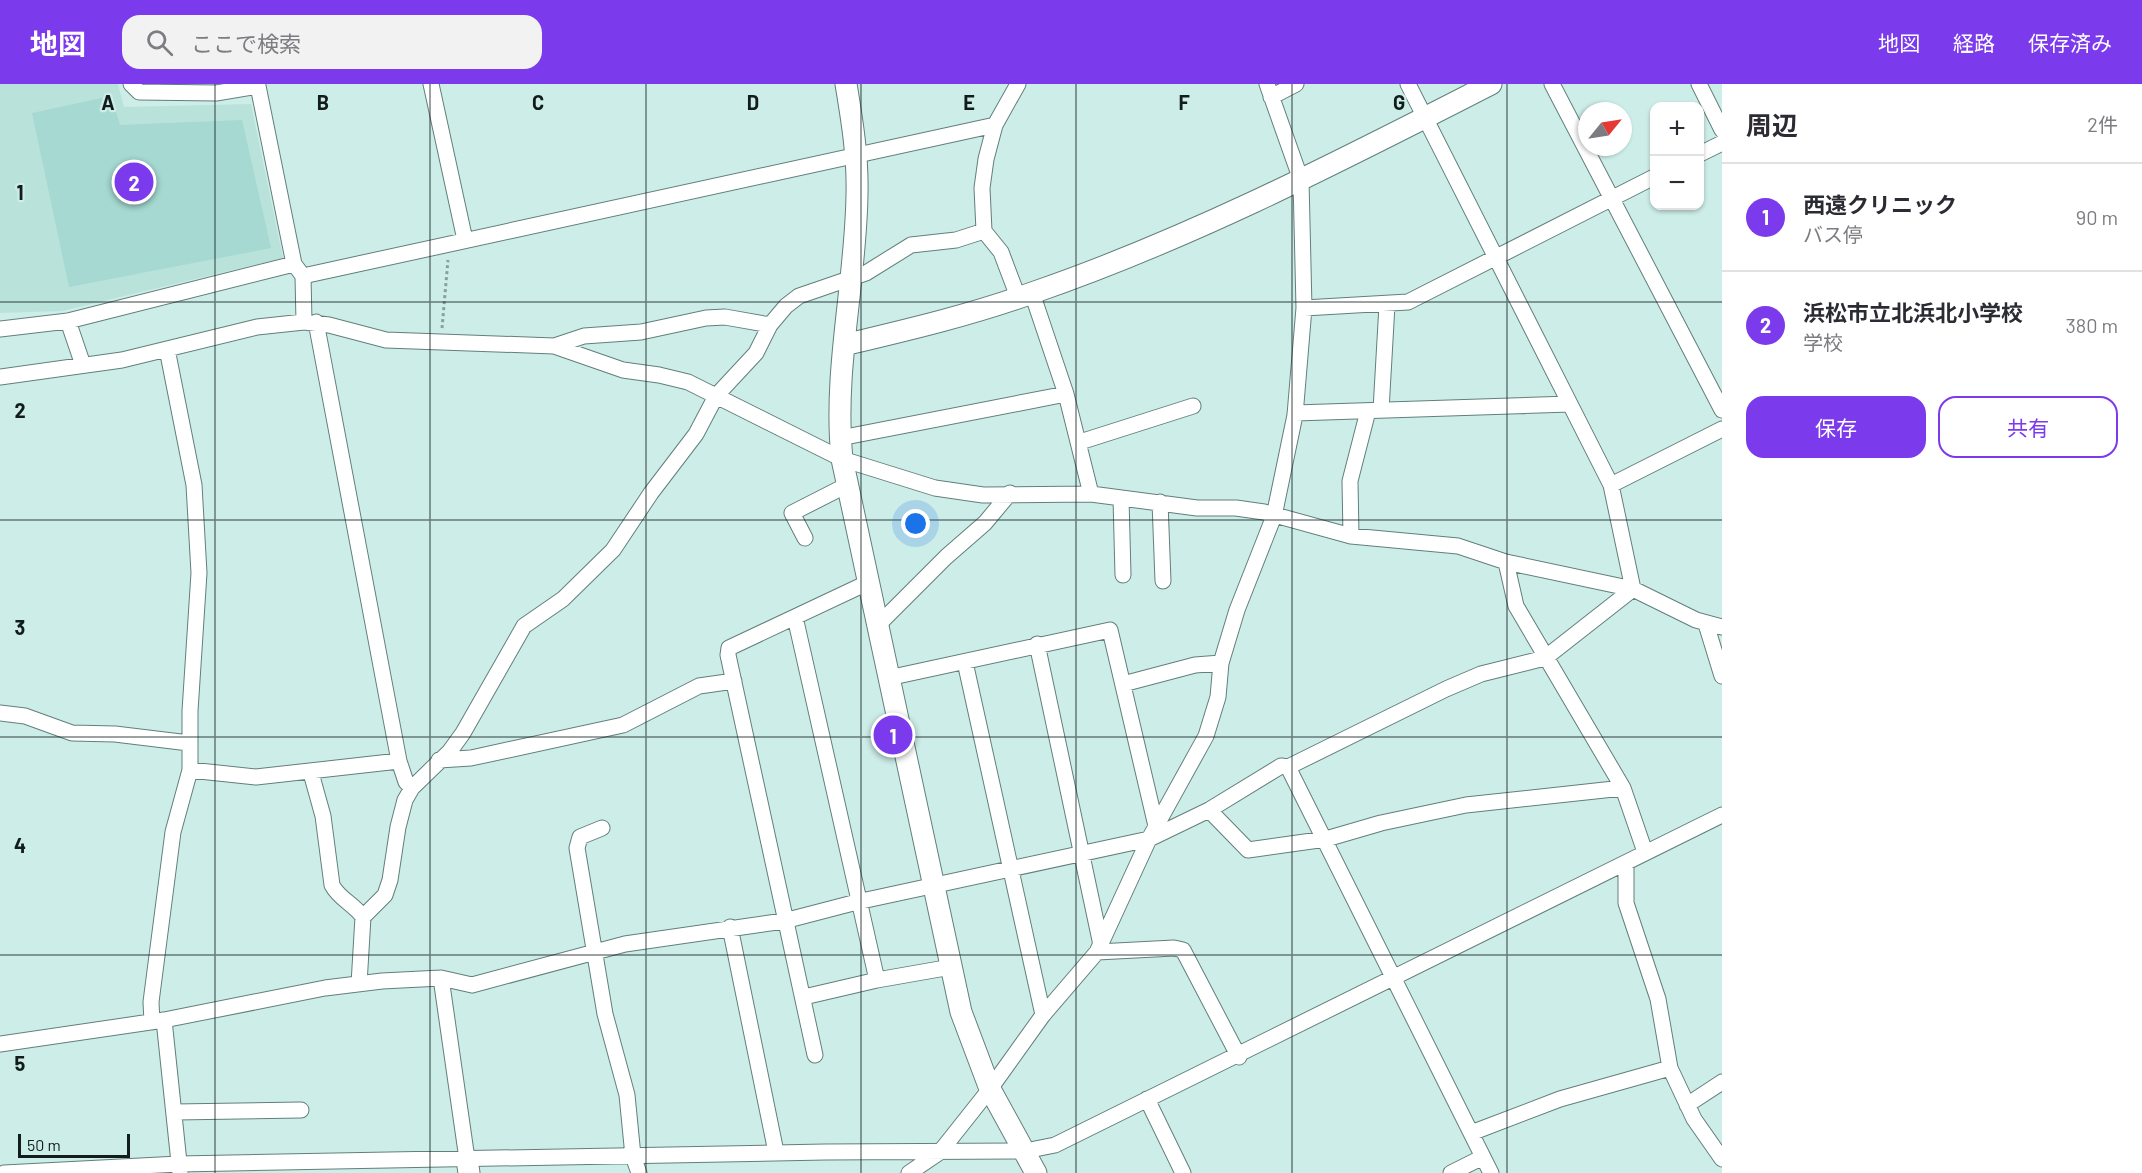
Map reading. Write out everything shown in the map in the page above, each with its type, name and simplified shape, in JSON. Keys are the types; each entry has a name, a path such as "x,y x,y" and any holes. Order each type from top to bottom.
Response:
{"street":[{"path":"131,84 140,92 216,93 262,85 399,761 406,782 412,788"},
{"path":"431,84 458,242"},
{"path":"846,84 857,193 839,394 842,459 961,1012 990,1089 1035,1173"},
{"path":"1018,84 995,125 986,159 982,188 984,231 1001,252 1025,295 1066,394 1080,442 1091,494"},
{"path":"909,1173 940,1152 990,1089 1042,1015 1099,949 1152,832 1206,736 1218,697 1221,663 1237,610 1275,516 1295,413 1304,308 1300,180 1269,90 1296,84"},
{"path":"1408,84 1611,485 1633,589"},
{"path":"844,345 935,323 1025,295 1214,220 1300,180 1491,84"},
{"path":"1552,84 1722,410"},
{"path":"1699,84 1722,130"},
{"path":"0,329 68,321 299,270 458,242 995,125"},
{"path":"1704,152 1722,142"},
{"path":"1304,308 1408,302 1650,179"},
{"path":"363,917 385,895 390,880 398,827 405,800 412,788 450,751 463,733 524,626 563,599 613,550 651,493 696,434 716,396 756,353 770,325 786,306 799,296 851,276 866,273 911,245 956,240 984,231"},
{"path":"1351,536 1350,481 1375,410 1387,305"},
{"path":"554,346 584,336 641,332 706,318 725,317 770,325"},
{"path":"68,321 83,365"},
{"path":"0,378 122,360 257,327 310,322 386,340 441,340 554,346 623,370 688,382 842,459 935,488 983,495 1091,494 1197,508 1236,508 1351,536 1458,546 1506,562 1633,589 1706,624 1722,627"},
{"path":"167,349 194,485 198,520 199,573 189,743 190,770 173,832 151,1002 158,1021 175,1112 179,1168"},
{"path":"840,438 1066,394"},
{"path":"1295,413 1570,404"},
{"path":"1080,442 1193,406"},
{"path":"1611,485 1722,429"},
{"path":"805,538 792,513 847,484"},
{"path":"877,626 946,557 985,523 1010,493"},
{"path":"1121,498 1123,575"},
{"path":"1160,502 1163,580"},
{"path":"1506,562 1515,606 1623,788 1645,852"},
{"path":"815,1055 804,997 784,921 729,648 867,583"},
{"path":"0,1044 158,1021 359,984 441,978 472,985 625,944 784,921 857,902 1083,852 1152,832 1209,810 1281,766 1288,766 1454,685 1481,674 1545,658 1633,589"},
{"path":"795,617 857,902 877,980"},
{"path":"1706,624 1722,676"},
{"path":"888,678 1110,630 1152,832"},
{"path":"1037,644 1083,852 1099,949"},
{"path":"965,662 1042,1015"},
{"path":"1123,684 1195,665 1221,663"},
{"path":"439,760 471,758 623,725 699,686 734,681"},
{"path":"0,713 25,716 72,733 115,734 189,743"},
{"path":"190,770 226,776 256,777 311,773 399,761"},
{"path":"1288,766 1491,1173"},
{"path":"311,773 323,816 332,885 336,893 357,908 363,917 359,984"},
{"path":"1209,810 1248,850 1326,839 1381,823 1466,805 1623,788"},
{"path":"4,1173 179,1168 468,1166 633,1155 1024,1151 1055,1145 1239,1057 1722,815"},
{"path":"603,828 580,837 577,848 605,1014 627,1095 633,1155 639,1173"},
{"path":"1626,864 1626,903 1658,999 1671,1068 1687,1105 1722,1159"},
{"path":"730,927 776,1152"},
{"path":"1099,949 1174,948 1183,950 1239,1057"},
{"path":"804,997 877,980 951,967"},
{"path":"441,978 468,1166"},
{"path":"1471,1133 1560,1099 1671,1068"},
{"path":"1687,1105 1722,1082"},
{"path":"1148,1099 1183,1173"},
{"path":"175,1112 302,1110"},
{"path":"1451,1173 1484,1157"}],"path":[{"path":"441,340 458,242"}],"shaded area":[{"path":"0,84 118,84 124,107 251,104 283,258 62,311 0,313"},
{"path":"111,96 120,125 242,120 271,248 69,287 32,113"}],"place":[{"name":"浜松市立北浜北小学校","path":"134,182"},
{"name":"西遠クリニック","path":"893,735"}]}
